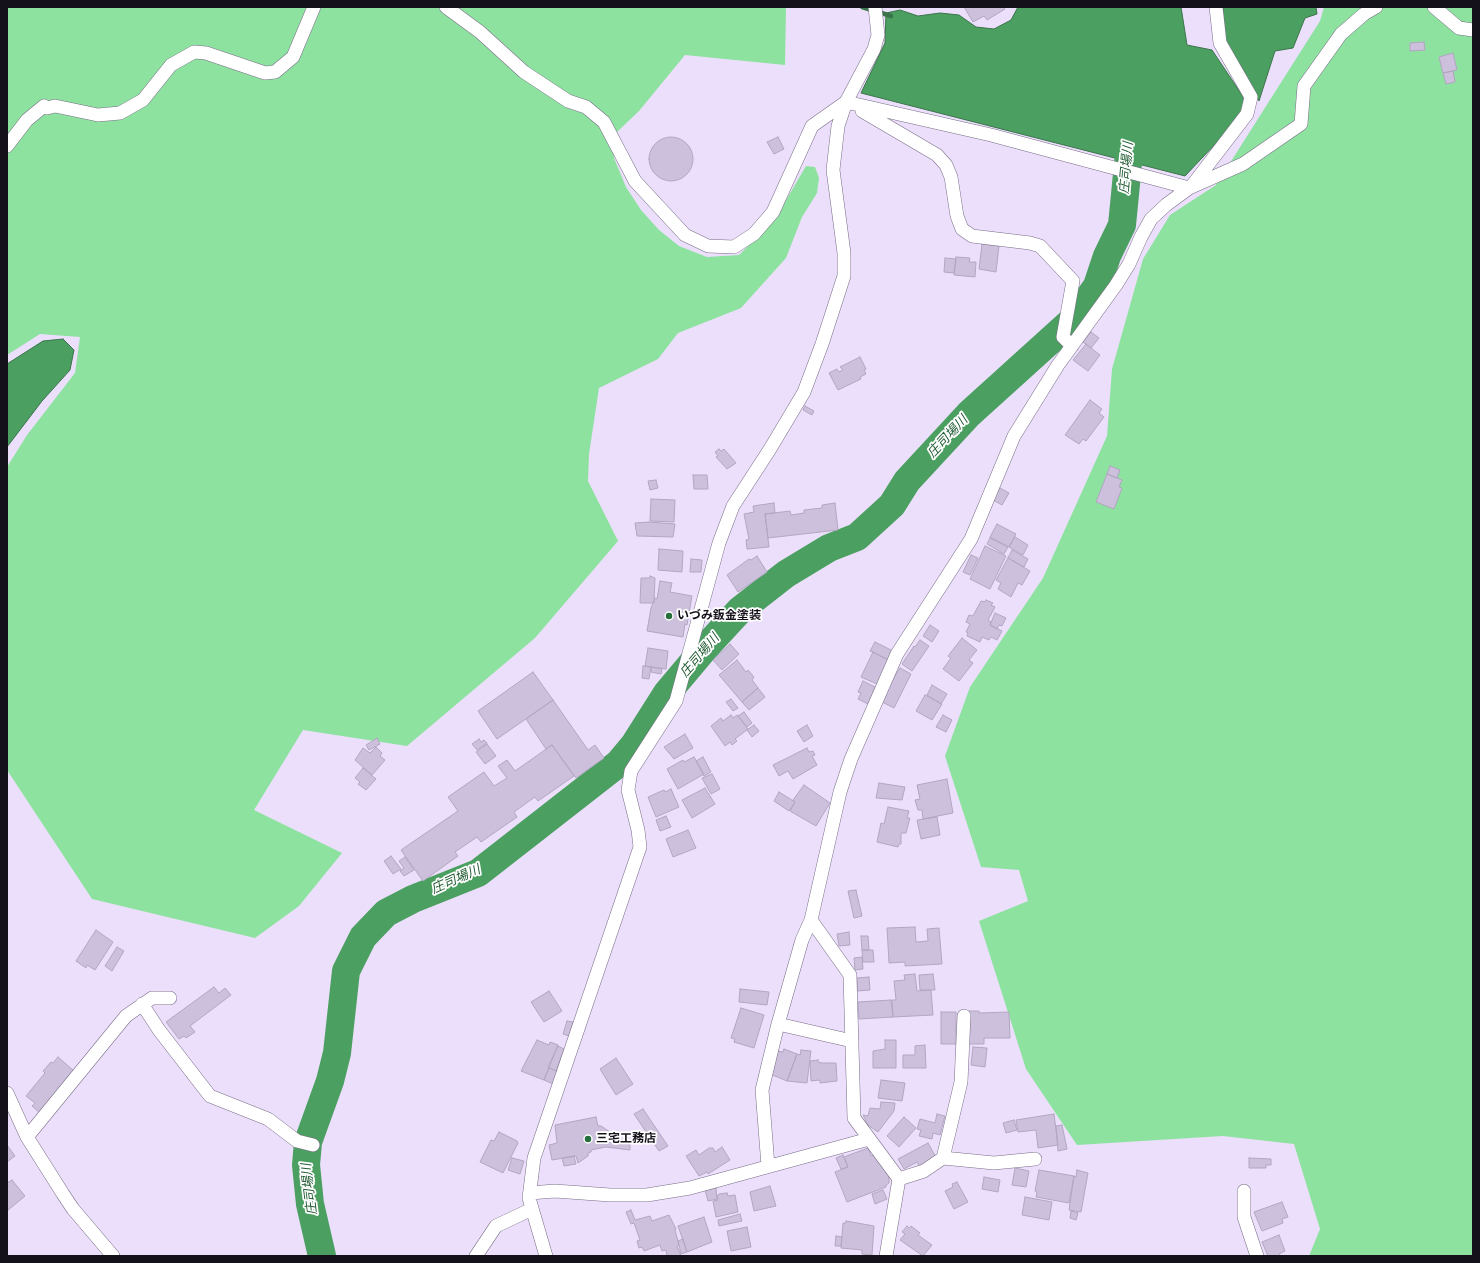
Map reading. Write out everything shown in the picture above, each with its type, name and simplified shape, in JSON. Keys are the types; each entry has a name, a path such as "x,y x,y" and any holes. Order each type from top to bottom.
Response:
{"street":[{"path":"7,146 27,120 44,106 98,115 120,113 143,100 171,65 194,52 206,53 265,73 275,72 293,57 314,7"},
{"path":"446,7 480,32 524,72 568,102 586,107 604,122 635,181 685,235 708,246 734,246 754,234 773,212 812,126 846,102 991,135 1190,188"},
{"path":"1190,188 1247,114 1251,97 1220,42 1216,7"},
{"path":"768,1166 762,1090 778,1024 802,940 811,920 840,792 851,759 896,654 971,539 1014,436 1058,365 1116,286 1129,264 1151,219 1166,205 1190,188 1243,164 1301,124 1304,86 1341,34 1364,14 1376,7"},
{"path":"1434,7 1459,28 1473,30"},
{"path":"546,1256 532,1209 530,1193 534,1158 640,847 638,830 628,790 631,771 676,701 719,543 733,506 770,449 804,392 822,344 844,276 844,252 833,170 838,126 846,102 874,49 878,35 876,12"},
{"path":"846,102 937,155 946,165 951,178 957,216 962,229 972,236 1030,243 1040,246 1073,281 1063,337 1072,346"},
{"path":"811,920 850,975 854,1118 899,1179 886,1256"},
{"path":"27,1137 126,1016 152,998 170,998"},
{"path":"142,1004 159,1030 210,1096 268,1119 297,1142 313,1145"},
{"path":"899,1179 924,1172 943,1158 961,1082 964,1016"},
{"path":"778,1024 852,1041"},
{"path":"7,1093 27,1137 73,1209 113,1256"},
{"path":"530,1193 555,1191 610,1195 647,1194 690,1188 869,1138"},
{"path":"943,1158 994,1163 1035,1158"},
{"path":"1244,1191 1244,1217 1257,1256"},
{"path":"476,1256 496,1226 532,1209"}],"shaded area":[{"path":"7,7 786,7 785,65 685,55 639,111 617,132 614,158 626,187 641,210 659,230 679,246 707,257 739,255 775,219 806,166 815,167 819,178 817,193 802,217 786,258 741,308 678,333 658,359 599,388 589,454 588,481 618,541 535,638 407,746 303,730 254,810 342,853 299,906 255,938 92,899 7,770 7,467 27,435 75,373 80,337 40,334 7,355"},
{"path":"1018,7 1181,7 1187,45 1212,50 1246,101 1237,121 1185,176 861,93 885,43 886,13 900,10 918,16 940,13 959,15 976,27 994,29 1011,20"},
{"path":"1223,7 1316,7 1317,14 1305,18 1293,48 1275,51 1259,101 1224,38"},
{"path":"1324,7 1473,7 1473,1256 1309,1256 1320,1229 1294,1144 1223,1136 1077,1145 1026,1069 979,921 1028,901 1019,870 981,867 945,756 970,687 1043,578 1107,436 1112,369 1143,259 1170,215 1216,185 1320,21"},
{"path":"63,339 74,350 70,370 42,401 7,447 7,364 43,341"}],"building":[{"path":"964,7 1003,7 1005,9 987,20 984,16 973,22"},
{"path":"1424,42 1425,50 1410,51 1410,43"},
{"path":"1453,53 1457,70 1443,73 1439,57"},
{"path":"1453,71 1455,82 1446,84 1443,73"},
{"path":"671,137 683,141 689,147 693,159 689,171 683,177 671,181 659,177 653,171 649,159 653,147 659,141"},
{"path":"778,137 784,149 774,154 767,142"},
{"path":"982,244 999,246 996,272 979,269"},
{"path":"956,257 970,258 969,262 976,262 975,277 954,275"},
{"path":"945,258 956,259 954,273 944,272"},
{"path":"1091,332 1099,338 1091,348 1083,342"},
{"path":"1086,344 1100,355 1088,371 1073,360"},
{"path":"860,357 866,369 864,370 866,374 860,377 861,379 838,390 829,373 837,369 839,372 843,370 840,367"},
{"path":"1090,400 1102,409 1099,413 1104,417 1086,441 1083,439 1079,444 1065,435"},
{"path":"805,406 814,411 812,415 803,410"},
{"path":"719,449 721,451 724,449 736,463 727,469 716,457 718,456 715,452"},
{"path":"1110,466 1120,470 1117,478 1107,474"},
{"path":"1107,474 1122,480 1119,487 1122,488 1114,509 1096,502"},
{"path":"693,475 707,475 708,489 694,489"},
{"path":"656,480 658,488 650,490 648,481"},
{"path":"1000,488 1009,493 1002,505 993,500"},
{"path":"651,499 675,500 674,522 650,521"},
{"path":"774,503 775,513 765,514 769,547 747,549 746,540 749,539 744,514 754,512 753,506"},
{"path":"835,503 838,530 768,538 765,514 790,511 791,515 804,513 804,510 822,508 822,505"},
{"path":"649,522 675,524 673,537 637,536 635,523"},
{"path":"997,524 1016,534 1009,547 990,537"},
{"path":"1015,537 1028,545 1023,555 1009,547"},
{"path":"990,538 1008,547 1004,554 987,544"},
{"path":"985,546 1006,556 990,589 970,579"},
{"path":"659,549 683,551 682,572 658,570"},
{"path":"1012,550 1028,559 1024,567 1008,558"},
{"path":"971,555 978,558 970,575 963,572"},
{"path":"757,556 767,572 738,592 727,575 749,559 751,560"},
{"path":"1008,558 1030,571 1022,585 1018,583 1011,597 998,589 1001,583 996,580"},
{"path":"691,559 702,560 701,572 690,572"},
{"path":"650,576 655,578 654,603 640,603 641,578 650,578"},
{"name":"いづみ鈑金塗装","path":"660,581 672,583 670,592 692,596 687,625 685,624 683,637 647,631 651,608 655,598 657,599"},
{"path":"986,600 993,603 991,605 995,607 988,620 991,622 990,625 1002,631 997,640 991,637 989,640 982,637 980,642 967,636 968,633 966,632 970,624 966,622 969,615 973,616 981,601 985,602"},
{"path":"995,613 1006,618 1002,626 999,625 997,629 990,625"},
{"path":"930,625 939,631 932,642 923,636"},
{"path":"962,638 977,650 969,660 973,663 959,681 943,669 951,658 948,656"},
{"path":"920,640 929,646 912,671 902,664"},
{"path":"875,642 893,651 889,660 870,651"},
{"path":"730,644 739,654 722,670 713,660"},
{"path":"648,648 668,651 666,669 645,666"},
{"path":"873,652 888,660 877,684 861,677"},
{"path":"737,660 746,672 748,670 754,677 752,680 758,688 742,702 719,675"},
{"path":"643,666 651,667 649,679 642,678"},
{"path":"651,667 662,669 661,674 651,672"},
{"path":"900,668 911,674 894,708 882,702 892,675 895,676"},
{"path":"533,672 553,700 497,739 478,711"},
{"path":"863,681 875,687 868,704 858,699 861,693 858,692"},
{"path":"932,685 947,694 941,704 927,695"},
{"path":"758,688 765,697 749,710 742,702"},
{"path":"925,695 942,704 932,720 916,711"},
{"path":"731,699 738,708 733,711 726,702"},
{"path":"553,700 588,750 595,745 604,758 576,778 552,745 546,749 526,719"},
{"path":"744,712 752,723 747,727 738,716"},
{"path":"731,715 733,718 737,715 748,729 735,739 737,741 732,745 730,742 725,746 711,726 721,718 723,721"},
{"path":"943,715 952,720 946,732 936,727"},
{"path":"754,725 759,731 752,737 747,730"},
{"path":"807,725 813,736 804,742 797,731"},
{"path":"685,734 693,748 674,759 664,747"},
{"path":"377,738 380,744 369,750 366,745"},
{"path":"479,739 481,742 484,740 487,743 477,750 472,744"},
{"path":"487,744 496,756 485,764 476,752"},
{"path":"552,745 574,776 538,801 535,797 514,812 517,817 481,842 477,837 455,852 458,856 423,881 401,850 458,811 448,797 484,772 494,786 507,778 498,766 507,760 515,771"},
{"path":"376,747 382,753 380,756 385,760 372,775 355,760 363,748 370,753"},
{"path":"807,748 809,752 813,751 815,755 812,756 817,765 793,779 788,771 779,776 773,765"},
{"path":"694,757 704,774 678,789 667,769 683,760 684,762"},
{"path":"703,757 711,772 704,776 696,761"},
{"path":"363,768 376,779 366,790 358,784 360,782 355,778"},
{"path":"712,774 720,789 711,794 702,778"},
{"path":"947,779 953,813 923,819 922,810 918,810 915,800 920,799 917,785"},
{"path":"879,783 905,787 902,800 876,798"},
{"path":"804,785 830,803 816,826 790,811 795,802 793,800"},
{"path":"705,788 715,804 692,818 682,800"},
{"path":"671,789 679,807 656,817 648,797 664,790 665,792"},
{"path":"779,792 795,802 789,811 774,801"},
{"path":"888,807 909,811 907,818 910,818 906,833 901,833 901,844 899,844 898,847 877,842 881,823 884,824"},
{"path":"666,816 671,827 660,831 656,820"},
{"path":"937,817 940,835 921,839 917,820"},
{"path":"688,830 696,848 673,857 666,839"},
{"path":"391,856 401,869 393,874 384,861"},
{"path":"405,857 414,870 404,876 400,871 404,868 399,861"},
{"path":"856,890 862,916 854,918 848,891"},
{"path":"915,927 916,942 928,941 927,929 939,928 942,964 905,966 905,962 889,963 887,928"},
{"path":"96,930 113,942 95,970 87,965 86,968 76,961"},
{"path":"849,932 850,945 839,946 837,934"},
{"path":"861,936 868,936 869,950 862,950"},
{"path":"117,947 124,951 112,971 105,966"},
{"path":"862,950 873,950 874,962 863,962"},
{"path":"862,957 863,969 855,970 854,958"},
{"path":"915,974 917,991 931,990 933,1015 893,1017 892,1000 896,1000 894,981 905,980 904,975"},
{"path":"933,974 935,990 920,990 919,975"},
{"path":"869,977 870,990 857,991 857,978"},
{"path":"214,987 219,993 225,988 231,995 190,1026 195,1032 186,1038 184,1036 179,1039 166,1022"},
{"path":"740,989 769,992 767,1005 739,1002"},
{"path":"549,991 562,1011 544,1022 531,1002"},
{"path":"891,1000 893,1017 859,1019 858,1002"},
{"path":"741,1008 764,1015 754,1048 734,1042 735,1039 731,1038"},
{"path":"966,1011 979,1011 979,1013 1009,1012 1010,1038 984,1038 984,1044 968,1044"},
{"path":"941,1012 956,1012 956,1044 941,1044"},
{"path":"567,1021 573,1022 569,1036 563,1034"},
{"path":"537,1040 549,1045 550,1042 558,1045 544,1080 521,1071"},
{"path":"885,1040 896,1040 896,1068 873,1068 873,1051 885,1049"},
{"path":"925,1045 926,1068 903,1068 903,1055 915,1055 915,1046"},
{"path":"558,1046 564,1049 556,1071 548,1067"},
{"path":"973,1047 987,1048 985,1067 971,1065"},
{"path":"784,1049 797,1054 787,1081 770,1074 778,1051 783,1052"},
{"path":"801,1050 811,1051 807,1083 787,1081 797,1054 800,1055"},
{"path":"58,1057 74,1071 40,1113 32,1106 35,1103 26,1096 45,1073 43,1071"},
{"path":"616,1058 633,1084 616,1095 600,1069"},
{"path":"818,1060 818,1062 822,1063 836,1063 837,1081 820,1083 820,1080 811,1081 810,1061"},
{"path":"549,1068 559,1072 553,1084 544,1080"},
{"path":"881,1080 905,1083 902,1101 878,1098"},
{"path":"881,1102 895,1103 894,1111 878,1132 868,1125 863,1115 868,1116 870,1108 880,1109"},
{"path":"643,1109 668,1146 659,1151 634,1114"},
{"path":"937,1114 945,1116 940,1135 933,1133 932,1139 919,1136 921,1130 917,1129 920,1119 935,1123"},
{"path":"1054,1114 1058,1145 1038,1148 1036,1130 1018,1132 1016,1120"},
{"name":"三宅工務店","path":"596,1117 598,1126 601,1126 630,1145 630,1150 606,1147 591,1150 591,1152 588,1153 588,1156 578,1163 576,1156 552,1160 549,1145 557,1143 555,1125"},
{"path":"904,1117 916,1128 899,1147 887,1136"},
{"path":"1014,1120 1017,1130 1006,1133 1003,1123"},
{"path":"1062,1125 1067,1149 1058,1151 1056,1126"},
{"path":"499,1132 517,1141 518,1143 503,1173 480,1162 491,1140 494,1141"},
{"path":"928,1143 937,1159 920,1168 917,1162 904,1169 898,1159"},
{"path":"7,1145 15,1156 7,1162"},
{"path":"722,1147 730,1160 708,1174 707,1172 699,1176 686,1156 696,1150 699,1155 709,1148 713,1148 715,1152"},
{"path":"868,1148 871,1156 875,1155 878,1162 880,1161 889,1176 889,1183 886,1187 847,1202 835,1172 848,1167 844,1157"},
{"path":"843,1155 848,1167 841,1169 836,1158"},
{"path":"574,1156 576,1164 564,1166 562,1158"},
{"path":"512,1158 524,1161 520,1174 508,1170"},
{"path":"1249,1158 1271,1159 1271,1165 1266,1165 1266,1168 1249,1168"},
{"path":"1015,1168 1029,1171 1026,1187 1012,1185"},
{"path":"1039,1170 1074,1176 1069,1203 1036,1197 1037,1192 1035,1191"},
{"path":"1077,1170 1088,1173 1081,1212 1069,1210 1074,1176 1076,1177"},
{"path":"984,1177 1000,1180 998,1192 982,1189"},
{"path":"12,1180 25,1196 7,1211 7,1183"},
{"path":"957,1182 968,1202 954,1209 945,1191 953,1187 952,1184"},
{"path":"770,1186 776,1206 754,1211 750,1192"},
{"path":"716,1188 717,1199 708,1201 705,1190"},
{"path":"883,1190 887,1199 875,1204 872,1194"},
{"path":"727,1193 728,1196 735,1195 738,1212 716,1217 713,1201 718,1200 717,1196 719,1194"},
{"path":"1025,1197 1052,1202 1049,1220 1022,1215"},
{"path":"1282,1202 1288,1217 1282,1219 1283,1223 1262,1231 1254,1212"},
{"path":"631,1210 635,1220 650,1216 652,1221 669,1215 676,1229 679,1245 677,1246 681,1256 667,1256 666,1250 662,1251 660,1245 644,1251 642,1247 639,1248 637,1241 640,1240 634,1223 631,1224 626,1212"},
{"path":"1071,1211 1078,1213 1076,1220 1070,1218"},
{"path":"740,1214 742,1221 719,1226 718,1220"},
{"path":"704,1217 712,1242 687,1252 678,1226"},
{"path":"846,1221 874,1226 872,1255 862,1254 862,1250 841,1248 843,1223 846,1223"},
{"path":"907,1226 909,1228 911,1226 920,1233 918,1235 932,1245 923,1256 900,1240 905,1234 902,1232"},
{"path":"747,1227 751,1247 731,1251 727,1231"},
{"path":"1279,1235 1285,1251 1279,1254 1280,1256 1268,1256 1262,1242"},
{"path":"836,1236 842,1237 841,1246 835,1246"},
{"path":"683,1239 687,1252 681,1254 678,1241"}],"waterway":[{"path":"862,7 891,16"},
{"name":"庄司場川","path":"322,1256 310,1204 306,1165 308,1142 330,1081 337,1053 346,971 363,937 386,913 413,899 478,873 619,763 634,745 667,693 704,649 740,610 786,574 829,548 857,537 892,505 907,481 969,414 1074,319 1097,286 1107,256 1122,225 1131,133 1130,123"}],"place":[{"name":"いづみ鈑金塗装","path":"669,616"},
{"name":"三宅工務店","path":"588,1139"}]}
